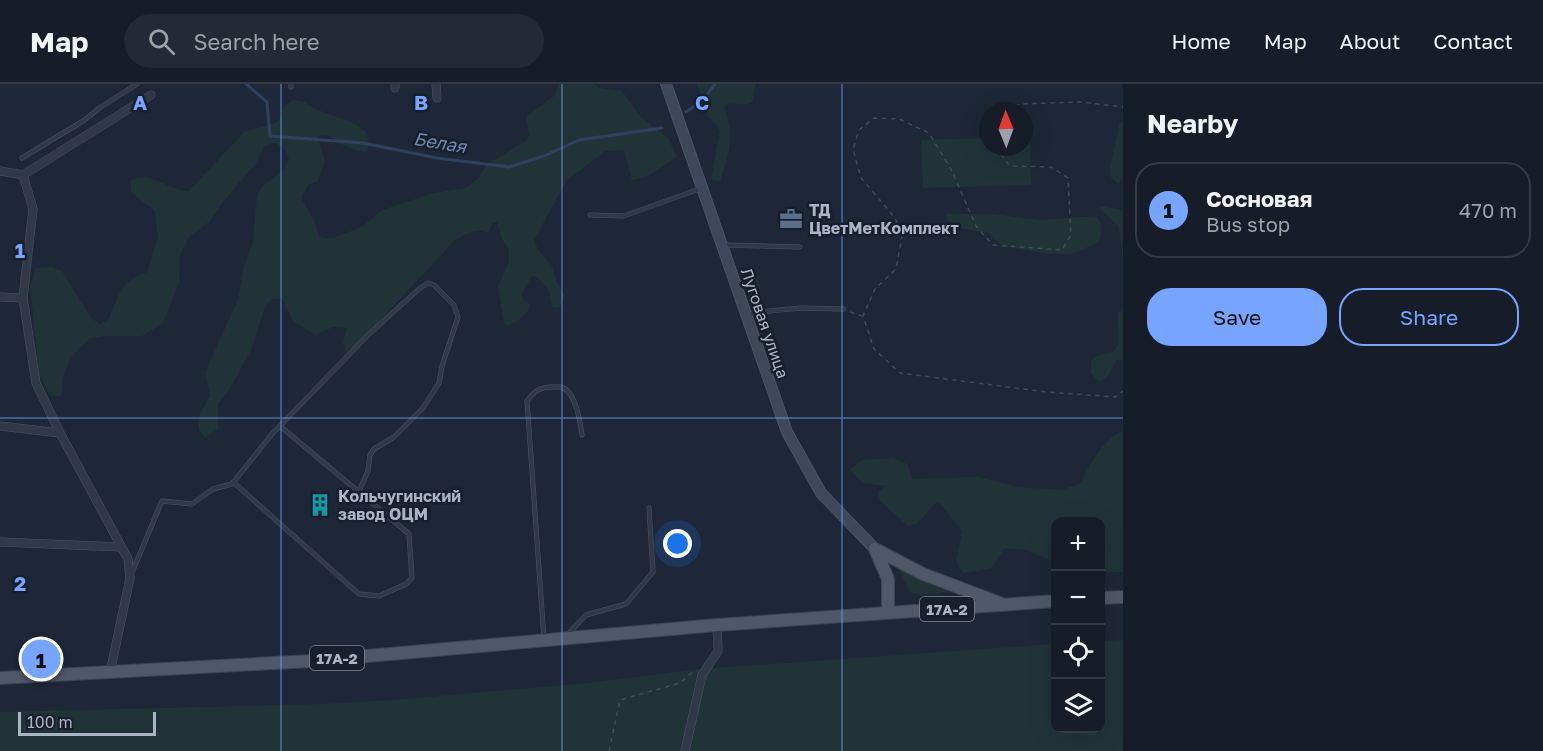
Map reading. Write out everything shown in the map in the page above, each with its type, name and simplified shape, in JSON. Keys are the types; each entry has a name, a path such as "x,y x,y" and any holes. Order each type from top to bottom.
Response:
{"main road":[{"path":"875,549 922,574 1006,605"},
{"path":"875,549 888,579 888,613"},
{"path":"1105,598 1123,597"},
{"name":"17А-2","path":"0,678 310,661 717,625 1051,601"}],"street":[{"path":"436,84 436,98"},
{"name":"Луговая улица","path":"666,84 787,432 821,494 875,549"},
{"path":"0,171 23,175 151,94"},
{"path":"23,175 33,208 23,298 36,383 60,433 128,559 130,578 110,673"},
{"path":"0,297 23,298"},
{"path":"0,426 60,433"},
{"path":"0,542 121,547"},
{"path":"685,751 702,675 718,651 717,625"}],"lane":[{"path":"22,158 83,121 116,96 137,84"},
{"path":"590,215 624,216 703,188"},
{"path":"722,245 800,247"},
{"path":"130,578 162,501 192,504 213,489 233,483 280,426 368,335 424,284 434,285 453,305 458,316 439,383 423,408 394,437 374,449 359,491"},
{"path":"747,315 801,308 844,309"},
{"path":"544,639 527,401 535,391 544,387 561,387 569,392 575,404 582,435"},
{"path":"233,483 359,594 379,596 406,584 412,578 409,534 280,426"},
{"path":"564,638 586,615 626,604 653,572 649,508"}],"path":[{"path":"1033,104 1081,102 1123,106"},
{"path":"1002,156 1010,166 1051,167 1068,178 1071,236 1062,250 993,244 976,226 952,171 929,133 899,119 874,118 859,130 853,149 861,178 903,231 896,269 875,289 863,316 874,349 900,373 1047,392 1115,397 1123,391"},
{"path":"844,309 863,316"},
{"path":"609,751 620,700 680,683 695,670"}],"green space":[{"path":"559,84 594,84 600,88 622,91 640,116 668,138 677,157 646,177 632,180 624,150 606,151 567,180 534,240 538,250 552,266 556,281 565,296 557,308 552,307 549,291 537,277 532,276 522,293 522,298 530,305 527,312 522,318 508,326 504,323 498,287 509,261 509,250 501,237 497,222 492,224 488,233 475,231 455,240 359,343 346,352 343,342 347,328 333,327 315,335 293,320 282,298 272,299 265,307 251,350 231,387 218,404 218,429 205,438 199,429 199,424 200,414 210,396 205,372 238,300 244,266 253,242 257,195 263,186 285,168 289,158 285,150 276,143 265,145 256,163 210,221 189,237 180,255 179,283 163,323 142,336 90,338 69,362 63,377 61,397 48,392 39,373 30,287 36,268 52,267 62,271 91,318 100,324 109,319 118,296 126,285 147,272 158,237 155,211 131,192 130,181 138,178 152,179 173,188 189,191 244,132 275,123 279,120 284,106 293,100 304,102 318,110 355,124 365,131 369,142 367,151 361,151 346,146 327,135 317,136 325,161 318,181 308,185 301,198 314,221 319,236 333,238 362,227 382,210 434,193 466,188 478,179 486,165 526,141 529,136 526,117 555,95"},
{"path":"696,84 756,84 752,102 724,106 729,125 730,144 720,181 711,180 720,131 707,116 708,107"},
{"path":"1123,120 1123,179 1118,184 1111,177 1110,167 1120,122"},
{"path":"979,138 979,156 1030,156 1031,185 923,188 921,140"},
{"path":"1101,206 1121,210 1123,213 1123,261 1119,227 1100,209"},
{"path":"946,214 992,214 1040,220 1096,216 1101,225 1101,231 1099,242 1072,254 1052,254 1006,247 990,233 960,228 948,221"},
{"path":"1123,311 1123,360 1116,360 1108,376 1099,381 1091,373 1091,361 1116,349 1118,312"},
{"path":"1123,431 1123,572 1105,572 1105,517 1051,517 1051,560 1026,550 1005,548 990,569 963,573 956,562 962,531 938,501 917,524 908,526 880,501 878,492 886,486 863,483 850,470 862,460 893,458 907,464 913,479 978,477 1018,487 1062,490 1081,483 1093,460 1116,435"},
{"path":"898,568 958,590 927,595 915,594 910,592"},
{"path":"1123,640 1123,751 0,751 0,712 325,704 394,700 588,683 700,669 1051,644 1051,733 1105,733 1105,641"}],"waterway":[{"name":"Белая","path":"246,84 267,102 270,136 363,143 437,158 509,167 544,156 579,140 662,128"},
{"name":"Белая","path":"686,112 702,101 715,84"}],"place":[{"name":"ТД ЦветМетКомплект","path":"791,219"},
{"name":"Кольчугинский завод ОЦМ","path":"320,505"},
{"name":"Сосновая","path":"41,659"}]}
